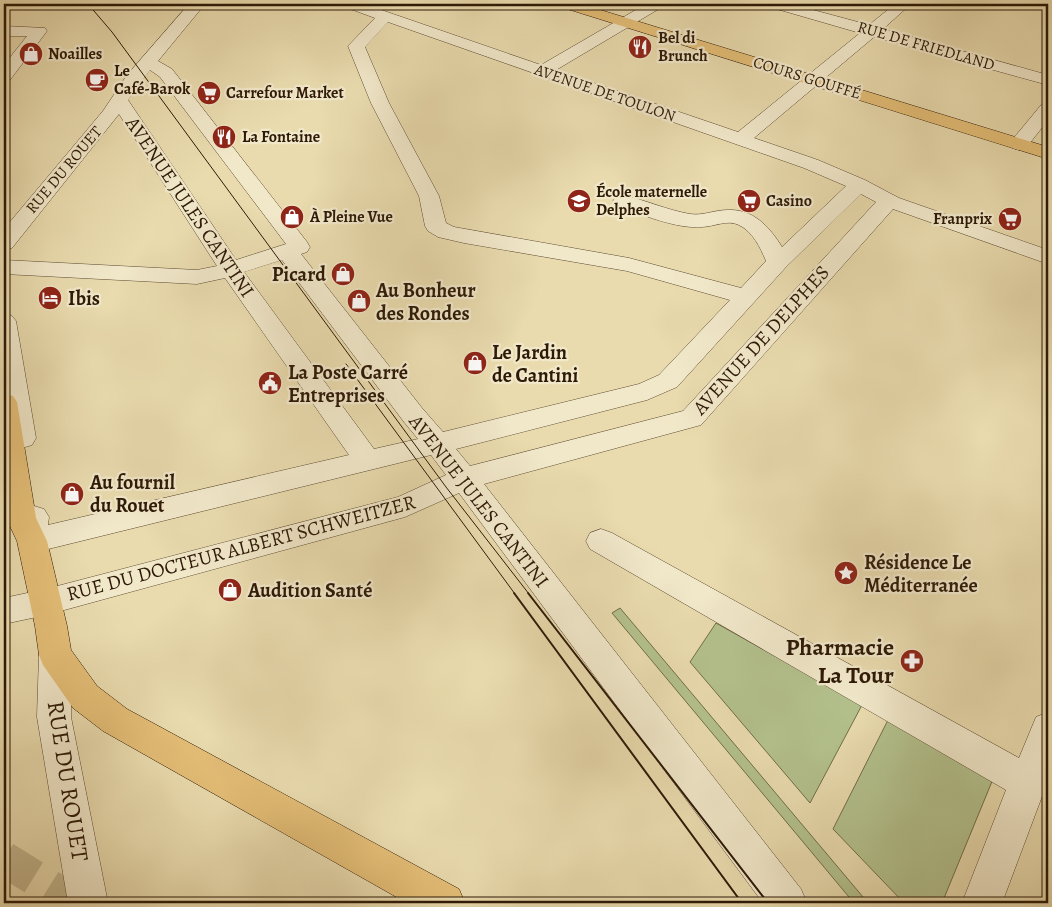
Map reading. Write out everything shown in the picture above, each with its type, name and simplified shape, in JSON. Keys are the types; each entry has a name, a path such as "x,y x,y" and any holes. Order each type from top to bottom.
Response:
{"main road":[{"name":"COURS GOUFFÉ","path":"566,4 1048,154"},
{"name":"RUE DU ROUET","path":"4,402 21,518 32,540 46,602 55,655"},
{"path":"55,655 85,697 115,720 445,903"}],"street":[{"name":"RUE DU ROUET","path":"4,242 105,120 148,62 197,4"},
{"name":"AVENUE DE TOULON","path":"350,4 820,167 892,202 1048,257"},
{"path":"542,71 657,4"},
{"name":"RUE DE FRIEDLAND","path":"775,4 1048,80"},
{"path":"741,139 904,4"},
{"path":"385,16 356,46 380,103 430,196 436,226 446,232 464,238 628,265 746,296"},
{"path":"4,31 39,31 4,76"},
{"path":"4,268 197,277 231,270 299,247 166,73 148,62"},
{"name":"AVENUE JULES CANTINI","path":"119,100 231,270 367,460"},
{"path":"1019,144 1048,108"},
{"name":"AVENUE DE TOULON","path":"858,184 897,191 1048,242"},
{"name":"AVENUE DE DELPHES","path":"437,444 654,387 668,381 778,262 849,196 858,184"},
{"path":"623,201 680,219 700,222 728,216 741,219 756,225 769,242 778,262"},
{"name":"AVENUE DE DELPHES","path":"463,479 692,418 878,211 883,206 892,202"},
{"name":"AVENUE JULES CANTINI","path":"288,252 788,903"},
{"name":"RUE DU ROUET","path":"4,321 35,514 32,540"},
{"path":"32,540 437,444"},
{"name":"RUE DU DOCTEUR ALBERT SCHWEITZER","path":"4,611 46,602 405,506 463,479"},
{"path":"601,541 1028,783"},
{"name":"RUE DU ROUET","path":"55,655 54,717 88,903"},
{"path":"982,903 1048,728"}],"green space":[{"path":"620,608 863,897 854,903 612,613"},
{"path":"716,623 862,705 810,803 690,662"},
{"path":"888,720 993,779 942,903 904,903 833,829"}],"tunnel":[{"path":"4,859 75,903"}],"tram line":[{"path":"88,4 112,32 446,487 529,594"},
{"path":"346,364 515,594"},
{"path":"514,593 742,903"},
{"path":"528,593 768,903"}],"place":[{"name":"Bel di Brunch","path":"640,47"},
{"name":"Noailles","path":"31,54"},
{"name":"Le Café-Barok","path":"97,80"},
{"name":"Carrefour Market","path":"209,93"},
{"name":"La Fontaine","path":"224,137"},
{"name":"École maternelle Delphes","path":"579,201"},
{"name":"Casino","path":"749,201"},
{"name":"À Pleine Vue","path":"292,217"},
{"name":"Franprix","path":"1010,219"},
{"name":"Picard","path":"343,274"},
{"name":"Ibis","path":"50,298"},
{"name":"Au Bonheur des Rondes","path":"359,301"},
{"name":"Le Jardin de Cantini","path":"475,363"},
{"name":"La Poste Carré Entreprises","path":"270,383"},
{"name":"Au fournil du Rouet","path":"72,494"},
{"name":"Résidence Le Méditerranée","path":"846,573"},
{"name":"Audition Santé","path":"230,590"},
{"name":"Pharmacie La Tour","path":"912,661"}]}
